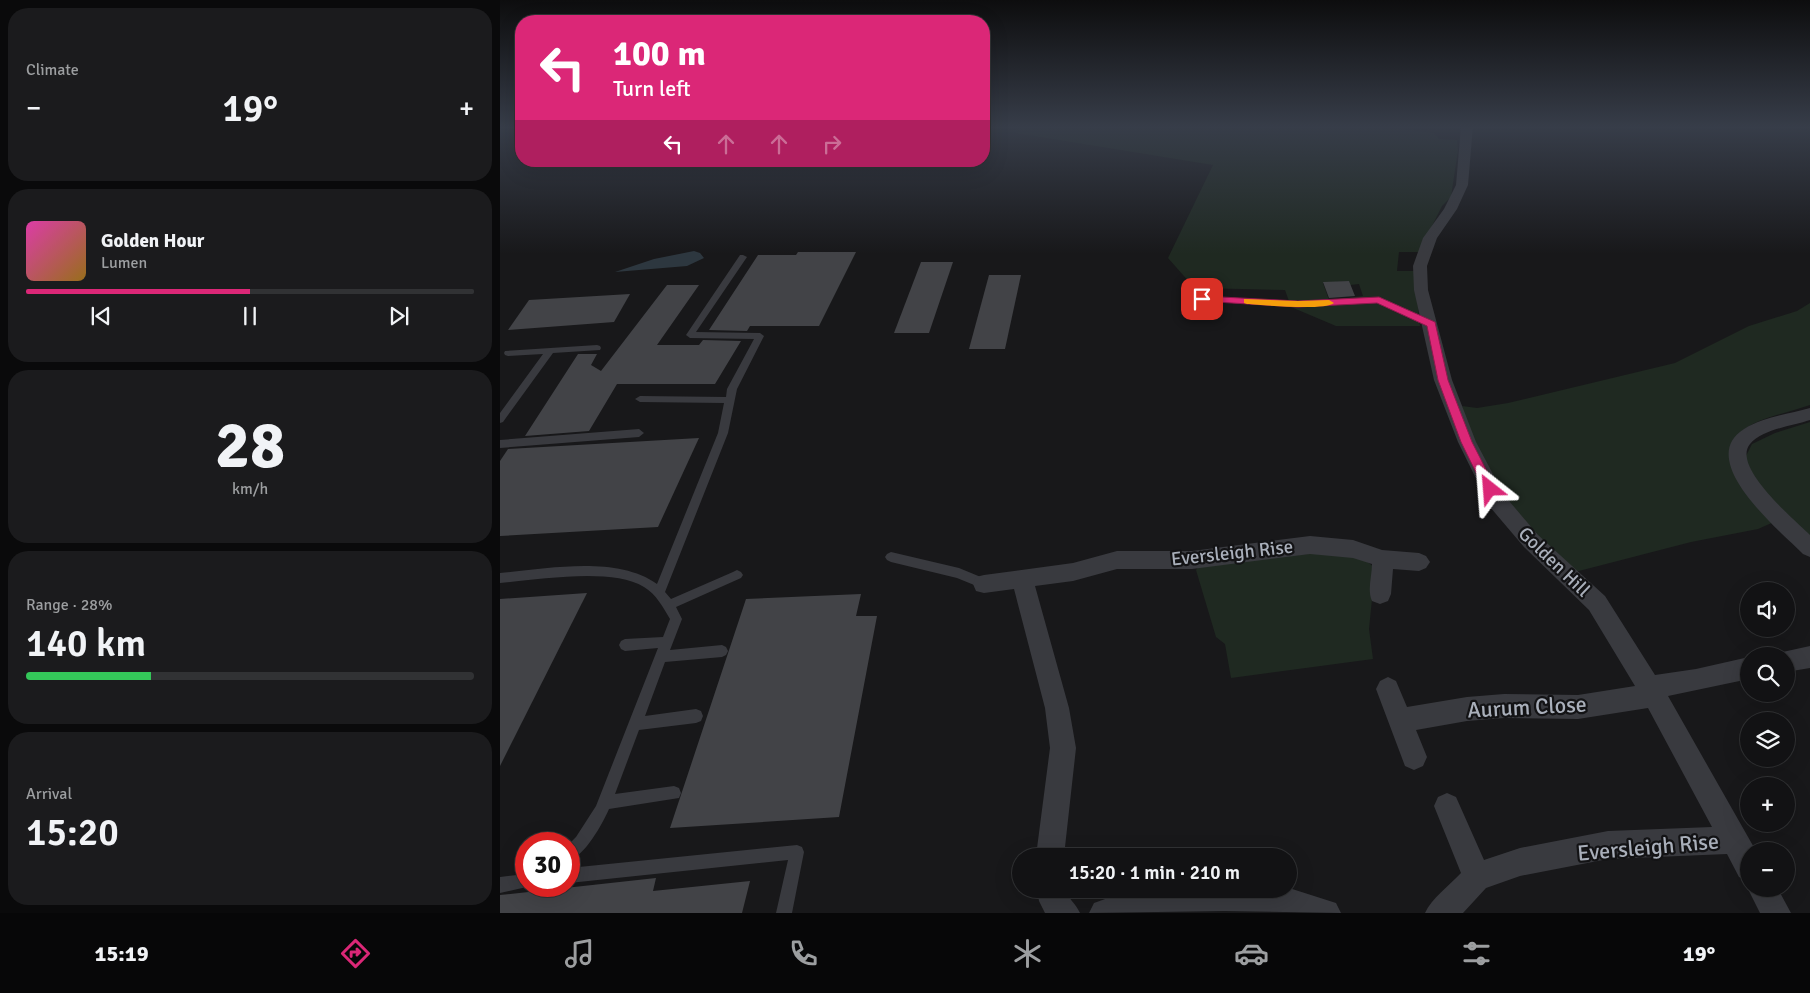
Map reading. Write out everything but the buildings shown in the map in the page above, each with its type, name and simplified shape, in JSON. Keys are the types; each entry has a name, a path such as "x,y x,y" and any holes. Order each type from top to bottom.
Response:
{"street":[{"name":"Golden Hill","path":"1464,169 1462,185 1450,209 1430,238 1420,266 1421,290 1443,380 1467,442 1497,501 1531,541 1597,603 1651,691 1740,852"},
{"path":"1810,414 1766,427 1745,437 1739,447 1737,459 1744,476 1760,497 1810,548"},
{"name":"Eversleigh Rise","path":"984,584 1073,572 1117,560 1192,560 1310,544 1353,549 1382,559 1419,562"},
{"path":"1380,594 1383,576 1382,559"},
{"path":"1022,580 1057,708 1063,748 1051,848"},
{"path":"1795,660 1810,657"},
{"path":"1651,691 1740,670"},
{"path":"1388,689 1414,757"},
{"name":"Aurum Close","path":"1400,721 1467,709 1504,706 1578,707 1651,691"},
{"path":"1447,806 1477,877"},
{"name":"Eversleigh Rise","path":"1440,913 1449,907 1477,877 1520,862 1608,846 1733,840"},
{"path":"1104,913 1224,896 1283,901 1326,913"},
{"path":"1767,897 1776,913"},
{"path":"1052,898 1053,901 1065,913"}],"lane":[{"path":"659,593 723,433 732,389 760,336 690,335 743,257"},
{"path":"1202,299 1298,304 1379,300 1431,325"},
{"path":"508,353 597,348"},
{"path":"500,420 550,351"},
{"path":"640,399 729,400"},
{"path":"500,444 640,433"},
{"path":"891,557 959,573 984,584"},
{"path":"500,578 568,572 615,573 642,580 664,597 676,619 604,803 580,843"},
{"path":"669,605 736,574"},
{"path":"625,645 667,642"},
{"path":"661,657 722,651"},
{"path":"635,724 696,716"},
{"path":"604,803 674,793"},
{"path":"580,875 797,852 784,913"},
{"path":"500,885 515,883"}],"shaded area":[{"path":"1211,169 1455,169 1451,197 1442,206 1419,252 1399,252 1397,271 1414,271 1420,326 1336,326 1291,307 1285,290 1199,288 1191,284 1168,258","holes":["1349,281 1350,285 1359,284 1363,296 1329,300 1323,283"]},
{"path":"694,251 700,253 704,258 687,266 615,272 654,259"},
{"path":"1810,303 1810,405 1751,425 1737,436 1732,448 1732,460 1737,473 1756,499 1776,521 1758,529 1691,542 1575,572 1515,519 1474,451 1462,406 1477,408 1508,403 1675,363 1749,326 1797,311"},
{"path":"1810,422 1810,541 1758,487 1745,458 1752,444 1775,433"},
{"path":"1317,553 1356,557 1370,564 1375,569 1369,629 1373,659 1231,678 1225,644 1216,637 1196,570 1199,566"}],"slow traffic":[{"path":"1247,301 1298,304 1329,303"}],"route":[{"path":"1202,299 1298,304 1379,300 1431,325 1443,380 1467,442 1490,489"}]}
